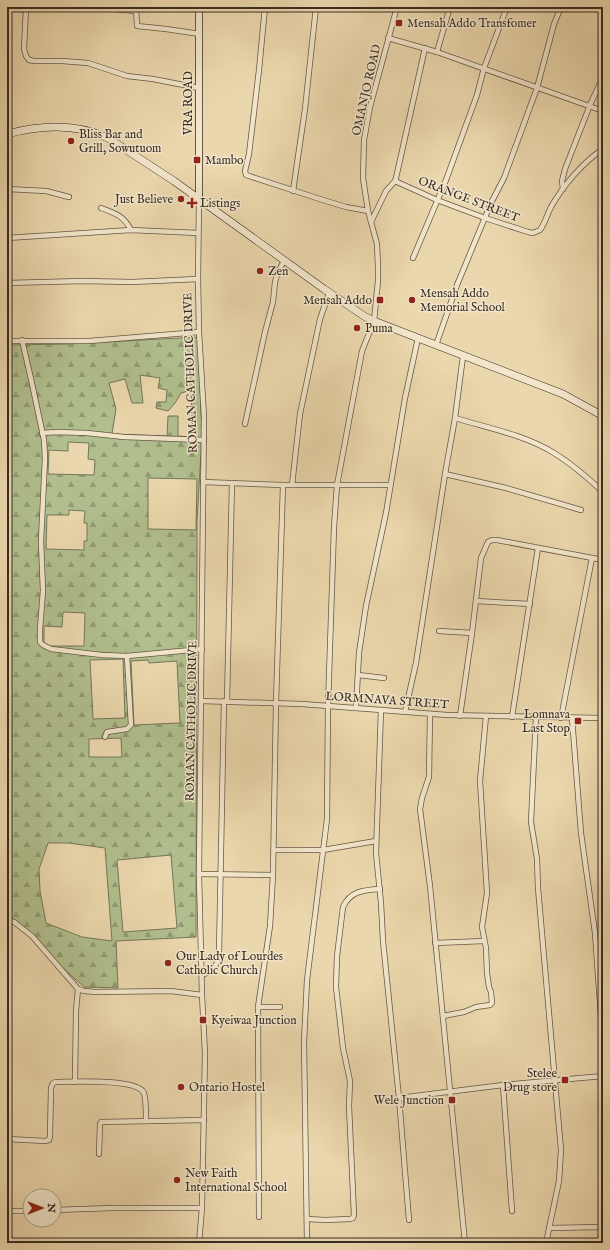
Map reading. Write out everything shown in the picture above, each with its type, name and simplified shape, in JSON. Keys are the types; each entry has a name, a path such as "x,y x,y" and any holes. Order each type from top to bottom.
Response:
{"main road":[{"path":"7,134 31,129 64,126 100,134 126,148 329,293 374,321 563,394 603,416"}],"street":[{"path":"7,9 91,7 136,9 137,26 200,34"},
{"name":"VRA ROAD","path":"199,7 199,199"},
{"path":"265,7 259,70 245,174 260,181 293,191 368,211"},
{"path":"293,191 305,109 316,7"},
{"name":"OMANJO ROAD","path":"307,1243 304,1042 307,980 327,819 328,706 333,552 337,485 362,351 374,321 378,281 378,254 377,244 368,211 364,178 364,140 370,107 397,7"},
{"path":"437,52 450,7"},
{"path":"413,258 446,180 472,110 484,68 507,7"},
{"path":"436,345 457,285 485,218 504,178 537,88 554,24 561,7"},
{"path":"26,8 24,49 29,60 88,63 127,76 199,88"},
{"path":"388,38 437,52 537,88 590,105 603,111"},
{"path":"371,222 386,191 395,181 424,48"},
{"path":"563,190 563,177 590,105 603,77"},
{"path":"563,190 580,170 603,149"},
{"name":"ORANGE STREET","path":"395,181 437,200 528,232 537,232 542,227 550,209 563,190"},
{"path":"7,189 46,191 69,197"},
{"name":"ROMAN CATHOLIC DRIVE","path":"199,199 199,332 204,417 199,874 205,1053 202,1208 199,1243"},
{"path":"101,208 126,220 131,230"},
{"path":"7,238 131,230 198,233"},
{"path":"245,424 273,302 275,282 284,260"},
{"path":"7,283 83,281 132,282 198,279"},
{"path":"292,485 300,414 320,318 329,293"},
{"path":"7,341 89,341 199,332"},
{"path":"356,708 359,653 366,606 386,513 418,338"},
{"path":"22,340 42,433 45,458 41,541 43,591 40,642 51,649 102,655 127,656 202,648"},
{"path":"404,712 416,663 455,418 463,356"},
{"path":"455,418 539,445 564,460 603,492"},
{"path":"42,433 88,433 124,437 204,440"},
{"path":"445,474 506,488 581,510"},
{"path":"203,482 283,485 390,485"},
{"path":"202,975 212,970 218,963 219,953 232,483"},
{"path":"259,1217 258,1007 270,926 273,875 276,702 283,485"},
{"path":"460,716 481,558 488,542 497,540 603,560"},
{"path":"512,717 538,548"},
{"path":"561,718 592,558"},
{"path":"476,601 530,604"},
{"path":"439,631 472,632"},
{"path":"105,738 107,732 127,729 131,725 127,656"},
{"path":"358,675 384,678"},
{"name":"LORMNAVA STREET","path":"201,701 276,702 460,716 603,718"},
{"path":"381,710 376,841 383,947 400,1098 409,1220"},
{"path":"430,714 429,777 420,809 443,1016 465,1243"},
{"path":"443,1016 464,1012 476,1007 491,1004 486,951 482,932 482,920 487,893 480,781 486,716"},
{"path":"536,717 531,822 537,859 538,888 561,1150 559,1181 546,1243"},
{"path":"572,718 582,833 595,940 603,1045"},
{"path":"274,850 323,850 376,841"},
{"path":"199,874 273,875"},
{"path":"307,1219 345,1219 353,1218 354,1215 349,1106 350,1080 343,1048 336,995 336,963 343,907 345,902 359,892 380,889"},
{"path":"7,919 14,922 32,936 78,989 96,992 171,991 202,995"},
{"path":"435,943 484,941"},
{"path":"75,1082 76,1011 78,989"},
{"path":"258,1007 280,1006"},
{"path":"400,1098 503,1085 603,1076"},
{"path":"7,1139 49,1140 51,1088 53,1083 56,1082 120,1083 138,1088 144,1094 146,1121"},
{"path":"503,1085 512,1211"},
{"path":"99,1154 101,1122 204,1120"},
{"path":"62,1210 202,1208"},
{"path":"7,1211 22,1211"},
{"path":"550,1228 603,1228"}],"green space":[{"path":"198,337 202,436 197,521 196,937 116,941 118,988 84,987 55,961 35,937 7,914 7,345 68,344","holes":["140,375 160,378 158,388 167,390 166,402 157,402 156,408 168,411 181,393 191,390 193,437 178,436 178,416 168,416 167,436 112,434 116,409 109,383 125,379 132,403 143,403","68,442 89,443 88,459 95,460 94,475 48,474 49,450 68,451","148,478 197,479 196,530 148,529","69,510 85,511 84,523 87,523 87,541 84,541 84,550 46,549 47,515 69,515","63,612 85,613 84,646 44,646 44,626 62,627","123,659 125,718 93,719 90,660","148,660 149,663 177,661 180,723 134,725 131,661","121,738 122,757 89,757 89,739","48,843 69,843 105,848 112,941 82,937 46,923 40,891 39,869","171,855 177,928 123,932 117,860"]}],"place":[{"name":"Mensah Addo Transfomer","path":"399,23"},
{"name":"Bliss Bar and Grill, Sowutuom","path":"71,141"},
{"name":"Mambo","path":"197,160"},
{"name":"Just Believe","path":"181,199"},
{"name":"Listings","path":"192,203"},
{"name":"Zen","path":"260,271"},
{"name":"Mensah Addo","path":"380,300"},
{"name":"Mensah Addo Memorial School","path":"412,300"},
{"name":"Puma","path":"357,328"},
{"name":"Lomnava Last Stop","path":"578,721"},
{"name":"Our Lady of Lourdes Catholic Church","path":"168,963"},
{"name":"Kyeiwaa Junction","path":"203,1020"},
{"name":"Stelee Drug store","path":"565,1080"},
{"name":"Ontario Hostel","path":"181,1087"},
{"name":"Wele Junction","path":"452,1100"},
{"name":"New Faith International School","path":"177,1180"}]}
